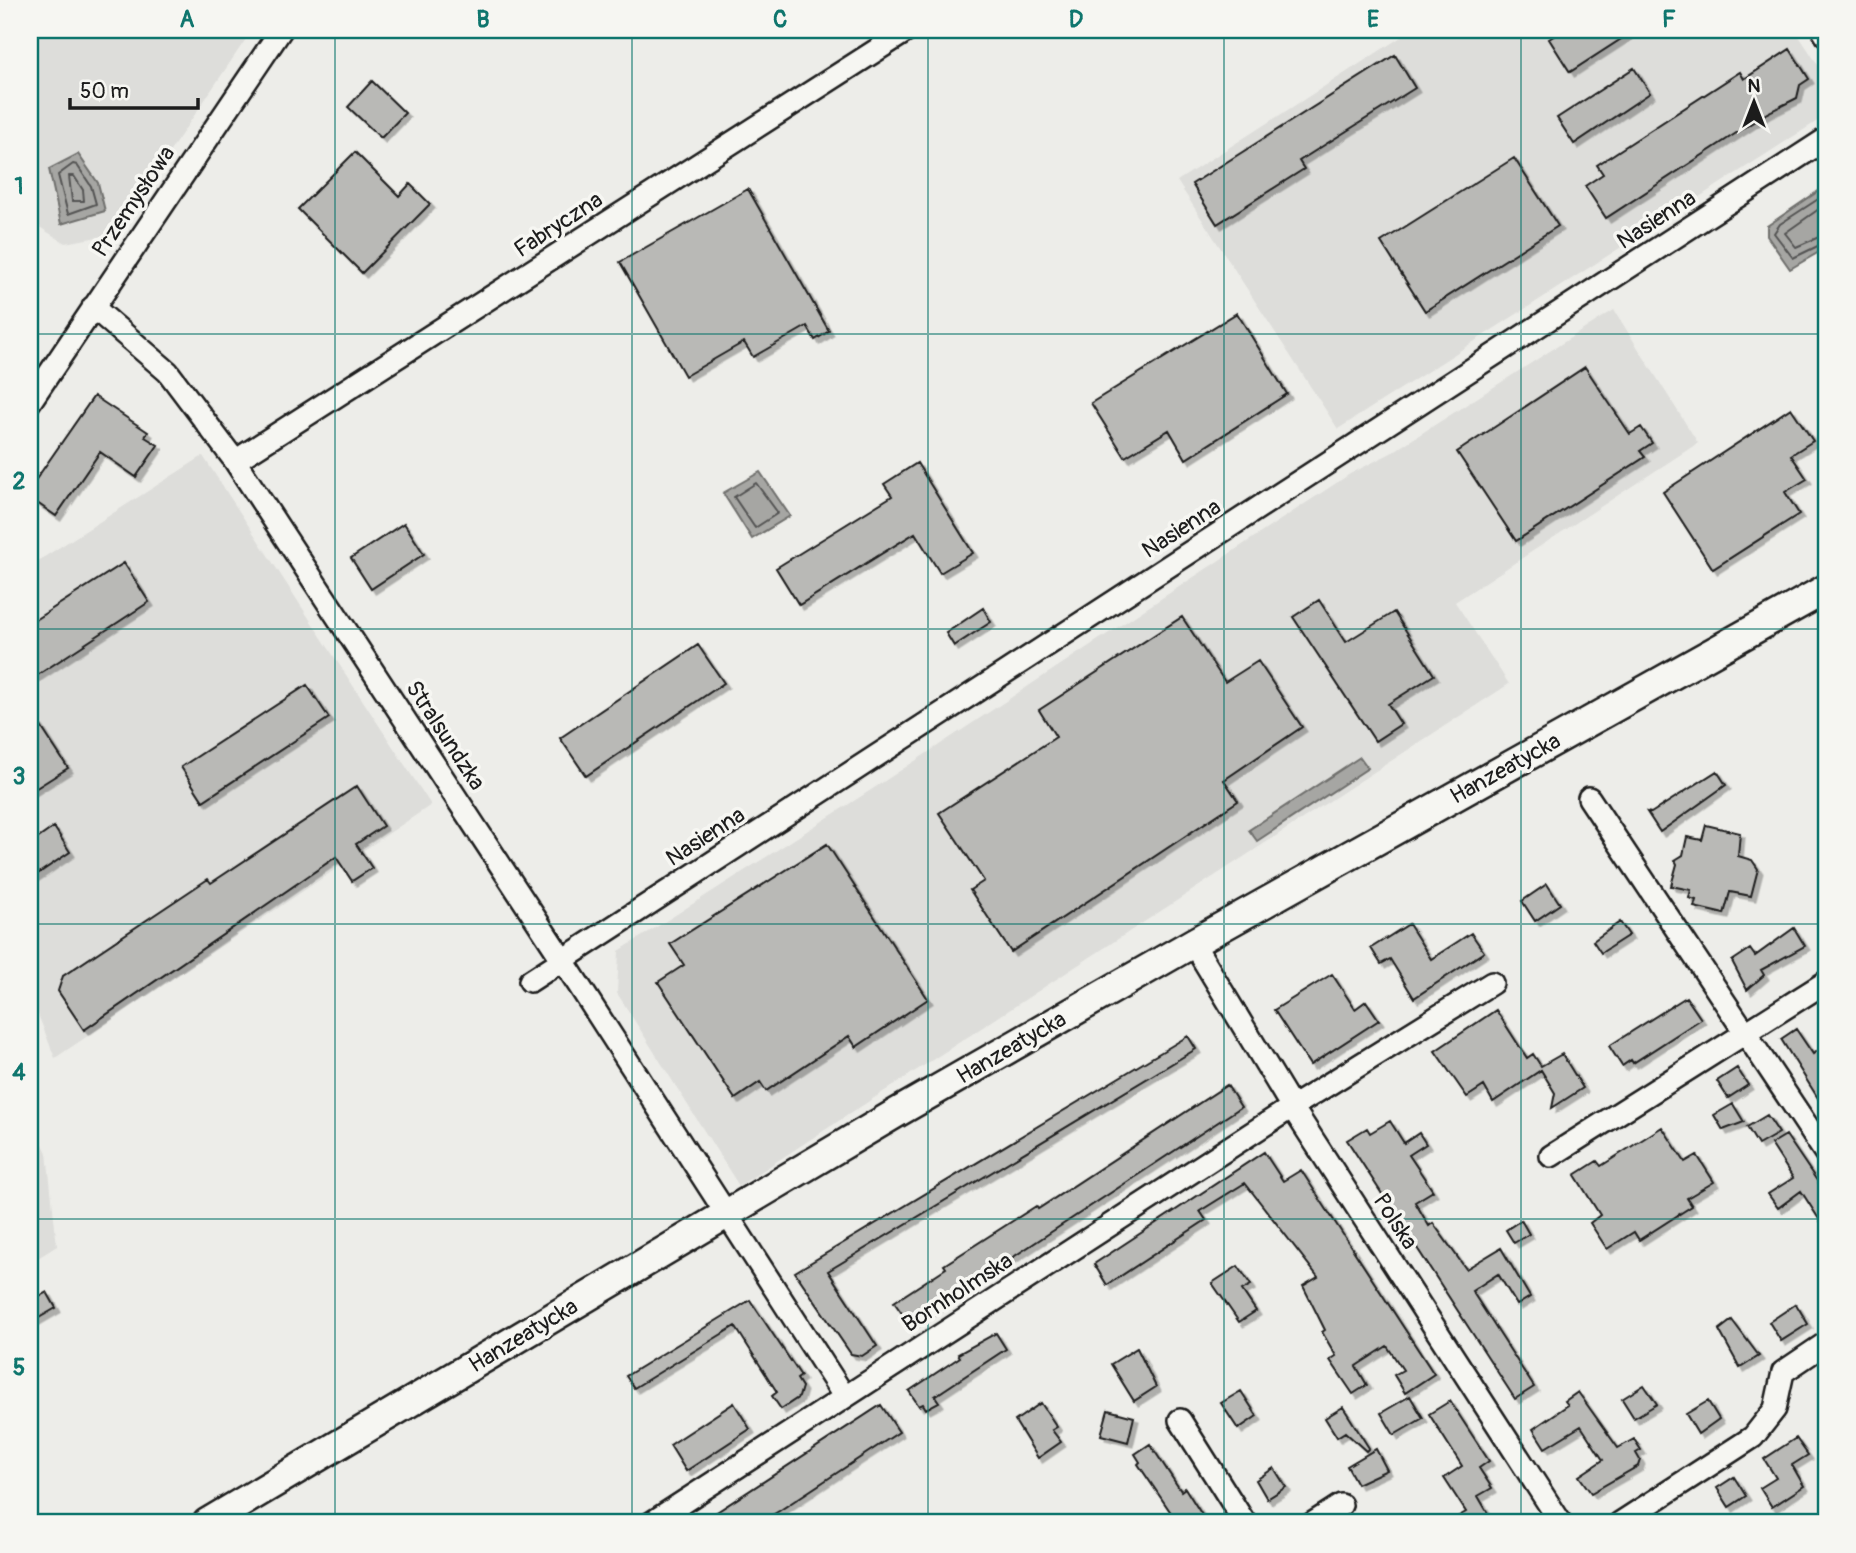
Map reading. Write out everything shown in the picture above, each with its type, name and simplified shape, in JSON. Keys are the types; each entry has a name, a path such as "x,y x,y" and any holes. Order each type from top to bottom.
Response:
{"street":[{"name":"Przemysłowa","path":"30,402 281,30"},
{"name":"Fabryczna","path":"235,461 908,30"},
{"path":"1823,30 1826,34"},
{"name":"Nasienna","path":"530,981 1826,139"},
{"name":"Stralsundzka","path":"93,307 168,372 235,461 728,1214 844,1396"},
{"name":"Hanzeatycka","path":"207,1523 728,1214 1193,943 1826,589"},
{"path":"1589,798 1747,1031 1826,1154"},
{"name":"Polska","path":"1193,943 1292,1107 1561,1523"},
{"path":"1551,1156 1826,982"},
{"name":"Bornholmska","path":"651,1523 1292,1107 1492,983"},
{"path":"1620,1523 1753,1437 1774,1409 1783,1372 1826,1343"},
{"path":"1180,1420 1245,1523"},
{"path":"1313,1523 1341,1505"}],"shaded area":[{"path":"30,30 252,30 114,234 65,243 30,221"},
{"path":"1412,30 1795,30 1826,77 1819,120 1338,429 1177,181"},
{"path":"1614,310 1698,443 1455,602 1509,684 739,1186 617,993 619,951 871,790 1350,474 1391,453"},
{"path":"203,456 431,805 55,1058 30,994 30,566"},
{"path":"30,1093 34,1125 47,1153 57,1246 30,1263"}],"water":[{"path":"78,154 98,183 105,211 61,224 49,169"},
{"path":"1826,186 1826,248 1790,269 1767,236 1767,226"},
{"path":"760,472 790,516 752,539 723,493"},
{"path":"1360,757 1368,768 1257,841 1249,830"}],"building":[{"path":"1563,30 1635,30 1570,72 1549,39"},
{"path":"1790,49 1809,79 1800,85 1797,98 1767,113 1606,218 1585,186 1603,174 1597,165 1740,72 1744,79"},
{"path":"1395,55 1415,88 1299,161 1304,169 1217,224 1192,184"},
{"path":"1634,68 1650,93 1574,144 1557,118"},
{"path":"372,81 405,113 381,138 348,107"},
{"path":"355,152 399,196 410,184 430,204 362,273 298,209"},
{"path":"1514,158 1558,226 1425,311 1381,242"},
{"path":"748,189 829,331 815,340 807,326 753,357 744,342 685,376 620,262"},
{"path":"1237,313 1287,394 1186,459 1169,430 1125,457 1091,403"},
{"path":"1585,367 1630,434 1641,427 1652,443 1640,451 1645,457 1516,541 1457,452"},
{"path":"94,396 148,432 145,437 158,445 136,477 100,452 56,516 30,498 30,488"},
{"path":"1791,408 1813,441 1791,455 1807,479 1785,492 1799,514 1713,569 1663,492"},
{"path":"917,463 973,553 940,573 915,533 799,605 776,568 892,496 884,484"},
{"path":"404,523 424,554 371,589 351,558"},
{"path":"124,563 149,602 30,680 30,623"},
{"path":"1319,600 1346,642 1394,612 1434,675 1388,704 1401,724 1375,741 1293,617"},
{"path":"983,608 991,622 954,646 946,633"},
{"path":"1182,617 1225,682 1258,661 1302,727 1224,780 1238,801 1011,952 970,890 984,881 939,813 1056,737 1039,710"},
{"path":"698,645 724,683 586,776 560,738"},
{"path":"307,685 329,718 203,801 181,767"},
{"path":"38,722 68,768 30,792 30,727"},
{"path":"1717,771 1726,785 1660,832 1647,812 1651,813"},
{"path":"357,786 383,826 356,844 372,868 352,881 336,857 84,1030 58,991 63,976 208,879 211,883"},
{"path":"1706,825 1740,833 1738,856 1752,860 1758,869 1751,896 1730,892 1724,914 1694,907 1696,900 1689,898 1691,890 1671,886 1677,864 1675,860 1683,855 1687,837 1702,840"},
{"path":"54,827 70,852 30,879 30,844"},
{"path":"827,844 928,999 856,1047 849,1036 766,1091 760,1082 735,1099 658,982 684,965 670,944"},
{"path":"1547,884 1560,904 1535,921 1522,901"},
{"path":"1620,922 1629,935 1601,953 1593,941"},
{"path":"1409,924 1431,959 1471,933 1484,952 1414,998 1390,959 1381,964 1371,948"},
{"path":"1794,928 1805,946 1761,970 1764,975 1747,990 1732,961 1750,949 1755,956"},
{"path":"1332,974 1355,1009 1366,1001 1379,1020 1310,1065 1274,1010"},
{"path":"1686,997 1701,1019 1633,1063 1631,1060 1622,1066 1609,1046"},
{"path":"1496,1010 1527,1058 1533,1054 1541,1066 1562,1054 1583,1088 1552,1108 1555,1093 1541,1070 1493,1102 1484,1086 1467,1097 1435,1051"},
{"path":"1796,1029 1813,1054 1826,1045 1826,1111 1781,1039"},
{"path":"1188,1036 1196,1049 828,1271 877,1346 862,1356 851,1354 795,1272"},
{"path":"1737,1068 1748,1085 1728,1098 1717,1081"},
{"path":"1227,1085 1241,1107 910,1325 894,1302 946,1268 944,1265 1036,1206 1038,1209"},
{"path":"1733,1104 1744,1122 1723,1130 1714,1115"},
{"path":"1767,1115 1779,1133 1758,1145 1747,1127"},
{"path":"1390,1121 1404,1143 1419,1133 1426,1144 1409,1155 1433,1191 1415,1202 1429,1226 1433,1223 1466,1269 1501,1248 1530,1297 1517,1305 1498,1274 1472,1291 1534,1387 1515,1399 1347,1140 1367,1128 1370,1133"},
{"path":"1662,1127 1685,1162 1697,1155 1714,1182 1687,1198 1692,1206 1639,1240 1634,1232 1607,1249 1590,1223 1600,1215 1575,1175 1597,1161 1601,1166"},
{"path":"1786,1135 1826,1194 1826,1230 1801,1191 1778,1208 1768,1194 1793,1178 1771,1144"},
{"path":"1264,1152 1283,1181 1301,1170 1434,1374 1405,1393 1394,1375 1403,1370 1387,1346 1356,1366 1367,1385 1353,1394 1330,1360 1336,1356 1322,1332 1325,1330 1303,1286 1318,1277 1245,1183 1200,1211 1206,1220 1107,1285 1094,1264"},
{"path":"1521,1220 1529,1234 1514,1243 1506,1230"},
{"path":"1238,1266 1251,1285 1242,1290 1256,1311 1239,1322 1212,1283"},
{"path":"47,1292 56,1308 30,1323 30,1301"},
{"path":"750,1300 801,1376 797,1379 802,1387 799,1397 781,1409 772,1396 777,1392 735,1326 634,1388 626,1376"},
{"path":"1796,1304 1808,1324 1781,1341 1769,1322"},
{"path":"1732,1320 1759,1356 1740,1368 1719,1330"},
{"path":"996,1333 1006,1349 935,1396 939,1402 926,1409 923,1404 919,1406 909,1391 960,1357 958,1354"},
{"path":"1137,1348 1156,1387 1134,1401 1111,1364"},
{"path":"1644,1385 1657,1404 1634,1418 1622,1399"},
{"path":"1241,1391 1257,1416 1238,1429 1221,1403"},
{"path":"1578,1392 1618,1448 1634,1439 1641,1450 1636,1453 1640,1460 1638,1466 1591,1493 1579,1476 1603,1460 1581,1426 1545,1448 1533,1429 1568,1405 1565,1401"},
{"path":"1410,1396 1423,1418 1394,1435 1381,1413"},
{"path":"1450,1401 1489,1461 1479,1468 1492,1488 1478,1496 1489,1515 1474,1523 1447,1523 1466,1512 1444,1478 1462,1466 1429,1414"},
{"path":"1708,1401 1719,1419 1698,1434 1686,1414"},
{"path":"734,1403 750,1429 686,1471 670,1445"},
{"path":"1041,1403 1057,1427 1052,1430 1061,1442 1038,1458 1015,1421"},
{"path":"881,1405 899,1432 779,1511 759,1523 700,1523"},
{"path":"1343,1407 1369,1448 1366,1451 1345,1432 1337,1437 1325,1418"},
{"path":"1108,1410 1134,1417 1128,1442 1101,1435"},
{"path":"1796,1438 1808,1455 1792,1465 1804,1486 1772,1507 1760,1488 1776,1478 1764,1459"},
{"path":"1150,1444 1181,1491 1185,1488 1207,1523 1178,1523 1138,1464 1140,1462 1135,1454"},
{"path":"1376,1449 1387,1470 1357,1484 1347,1466"},
{"path":"1274,1468 1286,1487 1267,1499 1256,1480"},
{"path":"1734,1477 1746,1496 1729,1507 1717,1488"}]}
